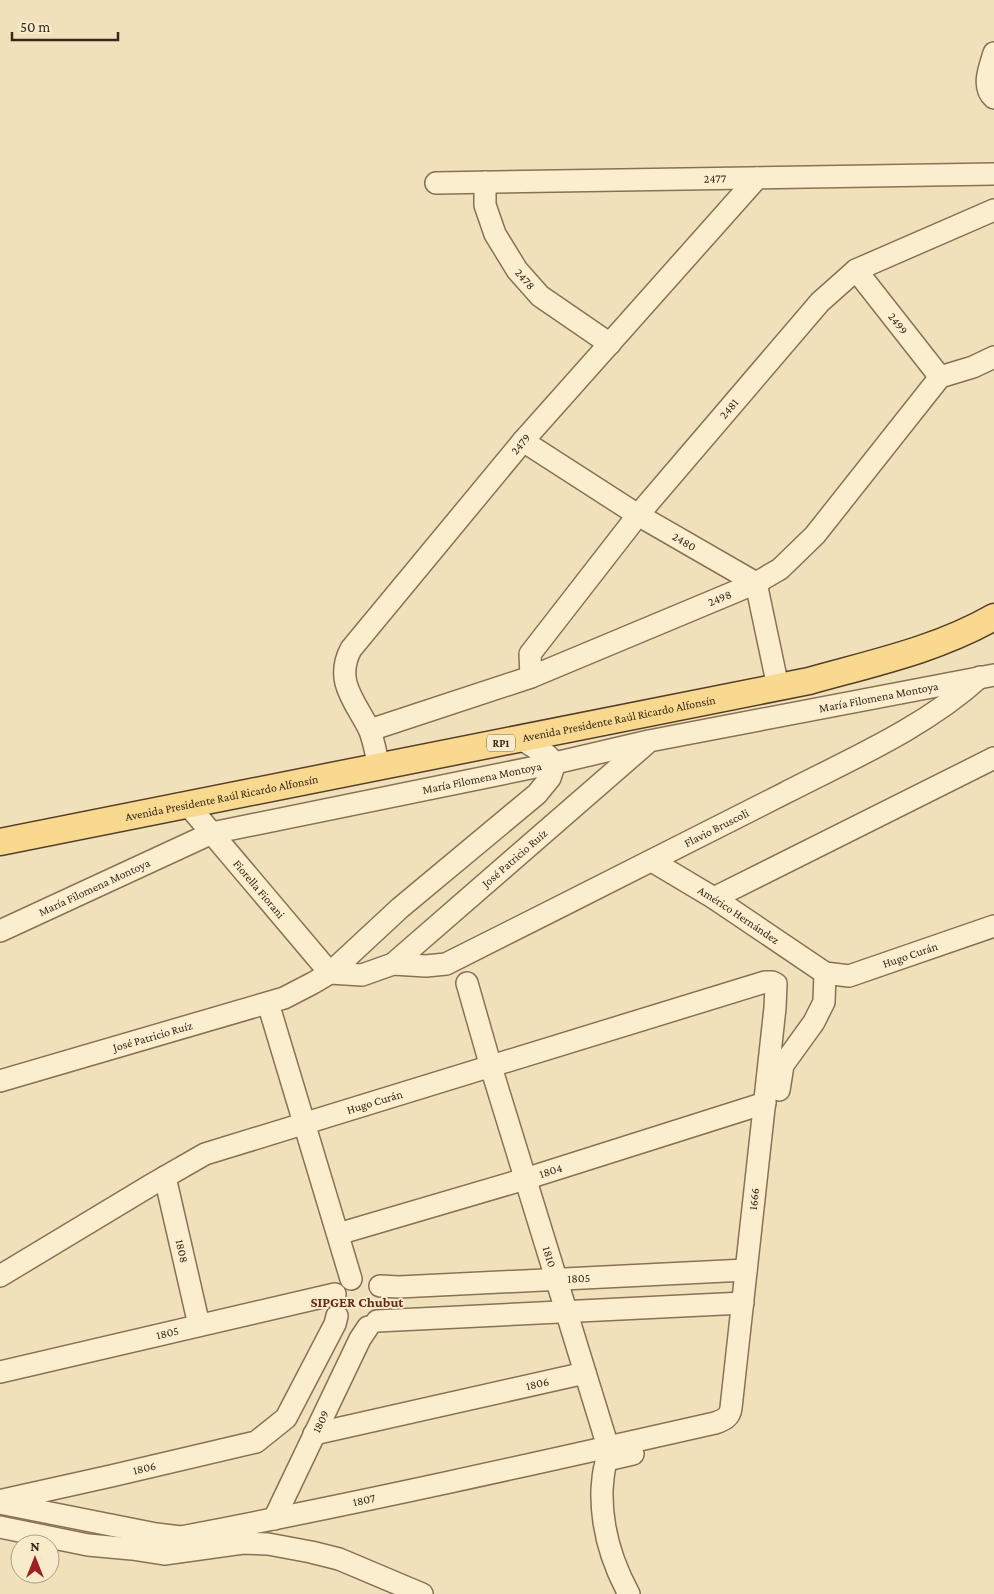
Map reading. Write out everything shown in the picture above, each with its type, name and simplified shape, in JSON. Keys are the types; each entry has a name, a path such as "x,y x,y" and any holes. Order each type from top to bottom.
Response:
{"main road":[{"name":"Avenida Presidente Raúl Ricardo Alfonsín","path":"0,842 810,681 924,649 967,633 994,618"}],"street":[{"path":"992,96 986,81 994,53"},
{"name":"2477","path":"436,183 994,174"},
{"name":"2479","path":"379,767 370,730 347,689 344,674 345,661 348,655 524,441 757,178"},
{"name":"2478","path":"485,182 485,205 490,220 517,270 540,296 610,344"},
{"name":"2481","path":"531,677 530,654 638,515 820,302 856,270 994,210"},
{"name":"2499","path":"856,270 940,377"},
{"path":"940,377 973,367 994,357"},
{"name":"2498","path":"370,730 531,677 756,583 780,569 815,535 940,377"},
{"name":"2480","path":"524,441 638,515 756,583"},
{"path":"756,583 778,687"},
{"name":"María Filomena Montoya","path":"0,931 212,833 555,763 649,741 987,676"},
{"name":"Flavio Bruscoli","path":"436,965 472,950 652,861 926,718 987,676"},
{"name":"José Patricio Ruíz","path":"322,978 362,975 393,964 649,741 683,707"},
{"path":"521,739 547,755 555,763"},
{"path":"714,898 994,758"},
{"name":"José Patricio Ruíz","path":"0,1081 284,998 322,978 400,908 537,794 550,778 555,763"},
{"name":"Fiorella Fiorani","path":"188,805 212,833 322,978"},
{"name":"Américo Hernández","path":"652,861 714,898 825,973"},
{"name":"Hugo Curán","path":"825,973 849,976 994,926"},
{"path":"393,964 436,965 467,983 472,950"},
{"path":"608,1453 723,1433 738,1426 742,1416 773,1128 783,1065 814,1022 824,1002 825,973"},
{"path":"230,1014 248,1017 272,1013 299,1003 322,978"},
{"name":"Hugo Curán","path":"0,1276 205,1154 765,982 772,982"},
{"name":"1666","path":"726,1418 731,1408 765,1103 777,989 776,984 772,982"},
{"name":"1810","path":"467,983 608,1453 604,1466 602,1505 606,1540 612,1559 629,1594"},
{"path":"272,1013 351,1278"},
{"name":"1804","path":"338,1234 526,1179 765,1103"},
{"name":"1808","path":"166,1177 199,1325"},
{"name":"1805","path":"380,1286 399,1287 746,1270"},
{"path":"373,1324 383,1314 385,1304 380,1286 372,1280 363,1277 351,1278 345,1281 335,1294 333,1306 342,1322 360,1329 373,1324 743,1303"},
{"name":"1805","path":"0,1372 335,1294"},
{"name":"1806","path":"0,1501 256,1442 286,1418 337,1316"},
{"name":"1809","path":"274,1519 360,1339 373,1324"},
{"name":"1806","path":"314,1434 585,1373"},
{"name":"1807","path":"0,1501 174,1537 608,1453 715,1423 726,1418"},
{"path":"0,1527 88,1545 164,1554 243,1544 268,1544 339,1559 422,1594"}],"district":[{"name":"SIPGER Chubut","path":"357,1302"}]}
